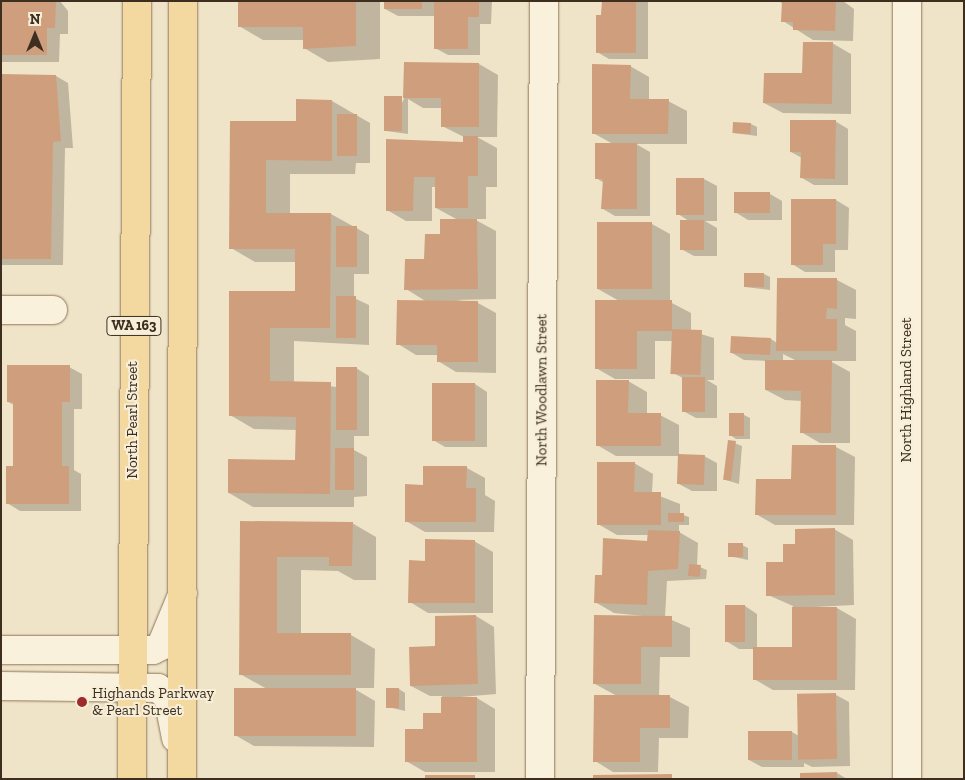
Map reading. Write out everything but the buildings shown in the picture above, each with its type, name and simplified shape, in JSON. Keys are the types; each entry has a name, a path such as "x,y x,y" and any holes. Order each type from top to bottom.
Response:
{"main road":[{"name":"North Pearl Street","path":"132,779 131,688 137,1"},
{"name":"WA 163","path":"182,771 184,589 183,1"}],"street":[{"name":"North Woodlawn Street","path":"540,779 544,1"},
{"name":"North Highland Street","path":"908,1 908,779"},
{"path":"1,310 53,310"},
{"path":"1,650 132,651 161,646 184,589"},
{"path":"1,686 158,688 168,697 182,771"}],"place":[{"name":"Highands Parkway & Pearl Street","path":"82,702"}]}
